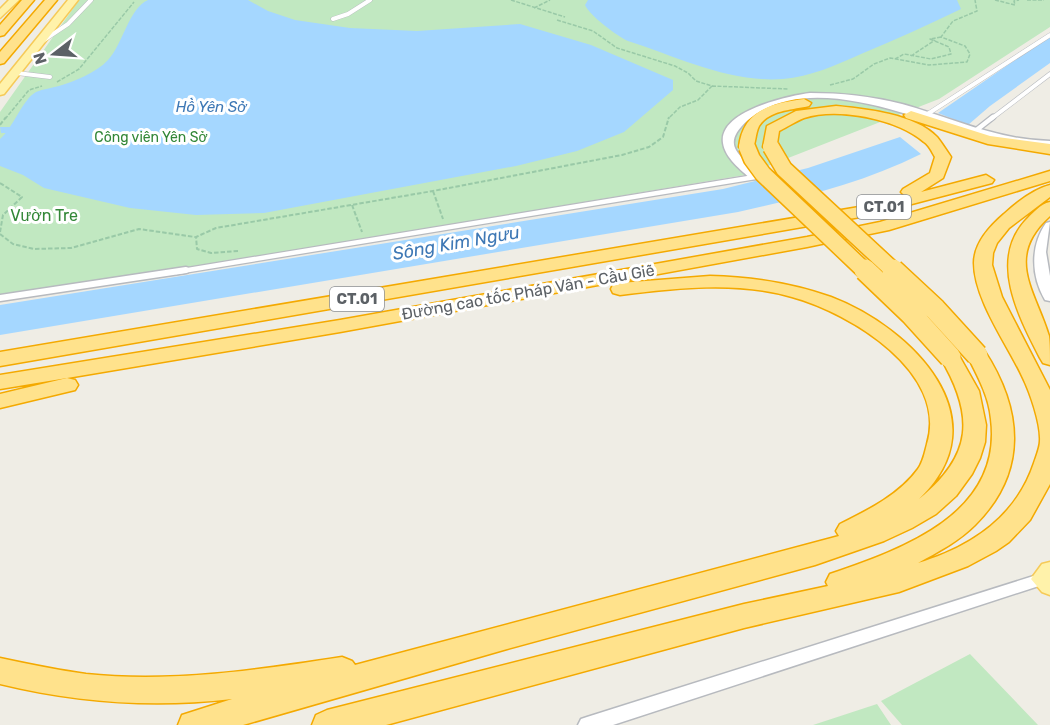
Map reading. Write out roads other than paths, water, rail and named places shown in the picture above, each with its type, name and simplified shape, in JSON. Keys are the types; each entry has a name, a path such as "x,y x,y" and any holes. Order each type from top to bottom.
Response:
{"highway":[{"path":"0,32 28,0"},
{"path":"0,60 51,0"},
{"path":"193,725 446,652 787,561 884,530 922,509 946,492 961,474 973,448 975,424 972,398 965,379 950,357 911,314 763,174 752,159 747,147 747,134 752,124 774,109 792,104 834,101 897,111 988,140 1050,147"},
{"path":"714,237 762,225 903,195 926,185 935,177 943,164 939,146 917,129 888,117 858,111 822,111 792,116 772,129 771,147 783,169 935,309 977,356 992,380 1001,403 1005,432 1003,460 991,491 950,531 910,556 746,615"},
{"name":"Đường cao tốc Pháp Vân - Cầu Giẽ","path":"0,359 866,211 1050,163"},
{"name":"Đường cao tốc Pháp Vân - Cầu Giẽ","path":"0,382 340,327 884,226 1050,176"},
{"path":"757,178 790,207 789,213 762,225"},
{"path":"1050,190 1000,227 991,237 984,254 984,268 989,286 1034,377 1049,426 1050,438"},
{"path":"1050,207 1030,224 1016,250 1020,284 1039,337 1050,358"},
{"path":"441,308 684,282 743,283 771,286 824,301 863,320 886,335 924,374 937,398 941,424 939,447 933,466 914,489 888,512 787,561"},
{"path":"0,401 39,390 165,366 340,327"},
{"path":"327,725 462,693 746,615 908,578 954,562 989,543 1007,528 1037,490 1047,466 1050,444"},
{"path":"0,671 42,683 89,689 189,691 258,684 446,652"},
{"path":"377,725 462,693"}],"main road":[{"path":"0,15 14,0"},
{"path":"0,92 73,0"}],"street":[{"path":"757,178 736,159 728,143 730,132 752,112 771,104 813,97 854,97 875,100 974,132 1050,147"},
{"path":"1050,226 1040,246 1041,272 1050,297"},
{"path":"587,725 1048,578"}],"lane":[{"path":"40,42 58,33 79,15 91,0"},
{"path":"333,19 348,14 370,0"},
{"path":"926,115 1050,35"},
{"path":"17,73 50,77"},
{"path":"974,132 1050,74"},
{"path":"0,298 278,256 757,178"}],"water":[{"name":"Hồ Yên Sở","path":"148,0 248,0 268,11 295,20 350,28 417,31 520,24 591,45 673,80 673,90 624,132 577,151 516,166 264,213 196,215 130,208 44,188 23,175 0,166 0,139 31,96 36,92 78,79 103,65 118,45 136,10"},
{"path":"588,0 957,0 961,9 823,70 793,78 763,79 723,73 628,41 592,15 585,5"},
{"path":"1050,36 1050,63 990,106 968,125 938,113"},
{"name":"Sông Kim Ngưu","path":"900,137 921,154 854,181 738,212 0,335 0,305 723,189 808,168"}],"waterway":[{"path":"1,130 10,130"}],"park label":[{"name":"Công viên Yên Sở","path":"151,137"},
{"name":"Vườn Tre","path":"44,215"}]}
